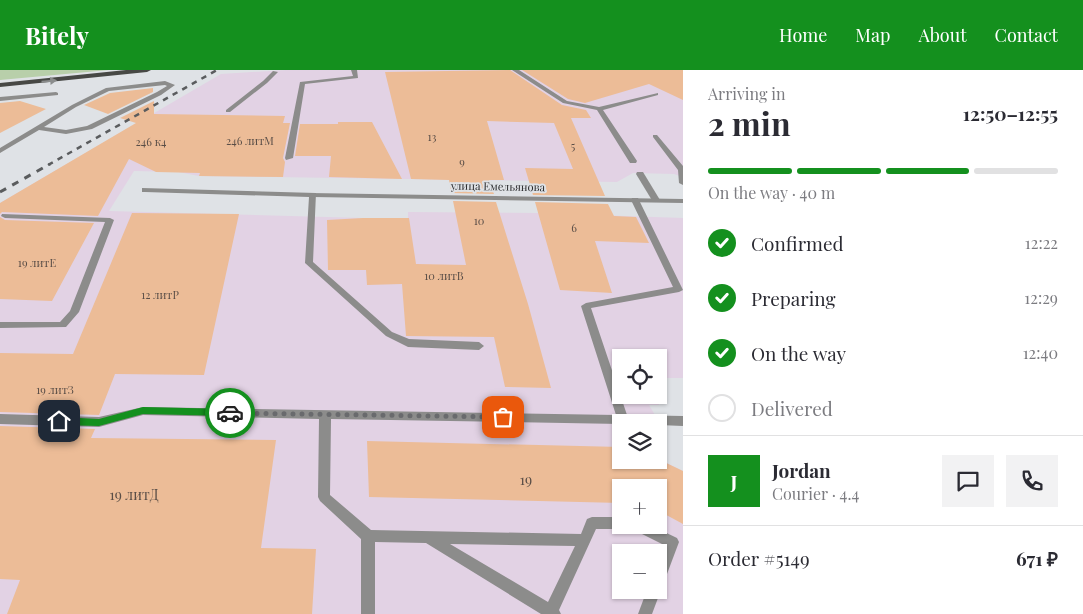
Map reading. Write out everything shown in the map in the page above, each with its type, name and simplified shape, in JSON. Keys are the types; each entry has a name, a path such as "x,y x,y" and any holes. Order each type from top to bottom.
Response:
{"main road":[{"path":"0,85 147,70"}],"street":[{"path":"288,158 302,83 356,77 354,70"},
{"path":"515,70 565,102 599,109 656,94"},
{"path":"228,111 265,82 275,71"},
{"path":"108,89 114,74"},
{"path":"0,151 74,106 108,89 165,83 172,85 96,126 70,132 55,132 40,128"},
{"path":"0,99 56,94"},
{"path":"599,109 633,161"},
{"path":"655,136 682,170 683,183"},
{"path":"640,174 656,200"},
{"name":"улица Емельянова","path":"145,190 313,195 683,201"},
{"path":"313,195 309,263 389,334 408,343 479,346"},
{"path":"620,414 586,306 679,290 635,200"},
{"path":"0,325 63,325 74,312 110,220 5,216"},
{"path":"0,418 99,422 143,411 612,419"},
{"path":"325,414 324,497 368,536 585,540"},
{"path":"667,420 683,421"},
{"path":"427,537 553,613 592,523 612,524"},
{"path":"656,534 672,542 667,555"},
{"path":"368,536 368,614"},
{"path":"645,614 651,599"}],"shaded area":[{"path":"286,70 683,70 683,177 674,174 633,173 617,182 199,176 178,172 134,171 109,211 363,218 408,218 408,212 538,213 683,218 683,378 667,378 667,349 612,349 612,404 659,405 649,405 654,414 612,414 612,469 667,469 667,463 683,471 683,614 0,614 0,203 221,74"}],"green space":[{"path":"0,70 109,70 0,80"}],"building":[{"path":"510,70 562,105 586,110 591,118 571,118 605,196 533,195 525,168 573,169 554,123 487,121 504,180 489,180 494,194 451,193 449,180 411,179 385,72"},
{"path":"522,70 683,70 683,100 649,84 585,103 568,99"},
{"path":"153,88 153,92 108,114 84,105 110,93"},
{"path":"20,101 46,109 0,133 0,103"},
{"path":"154,101 154,114 285,116 283,123 290,123 283,158 285,162 283,177 199,176 200,173 156,172 129,159 98,216 2,212 0,214 0,203 136,123 120,118"},
{"path":"338,122 372,122 402,179 329,177 331,156 295,156 300,124 338,124"},
{"path":"453,201 496,202 528,304 551,388 505,387 494,337 406,336 402,284 367,285 366,270 328,270 327,220 363,218 409,218 416,264 466,265"},
{"path":"535,202 608,204 614,216 636,217 649,243 595,241 612,293 560,290"},
{"path":"132,213 239,214 204,375 115,374 99,415 0,412 0,353 73,354"},
{"path":"0,217 5,220 94,223 52,301 0,299"},
{"path":"0,426 95,429 91,438 276,440 261,548 316,549 312,614 7,614 20,580 0,579"},
{"path":"367,441 612,447 612,469 667,469 667,463 683,471 683,524 667,515 667,479 612,479 612,503 369,497"}],"railway":[{"path":"48,165 217,70"},
{"path":"0,192 50,164"}],"way so far":[{"path":"230,413 503,417"}],"route":[{"path":"59,421 99,422 143,411 230,413"}]}
